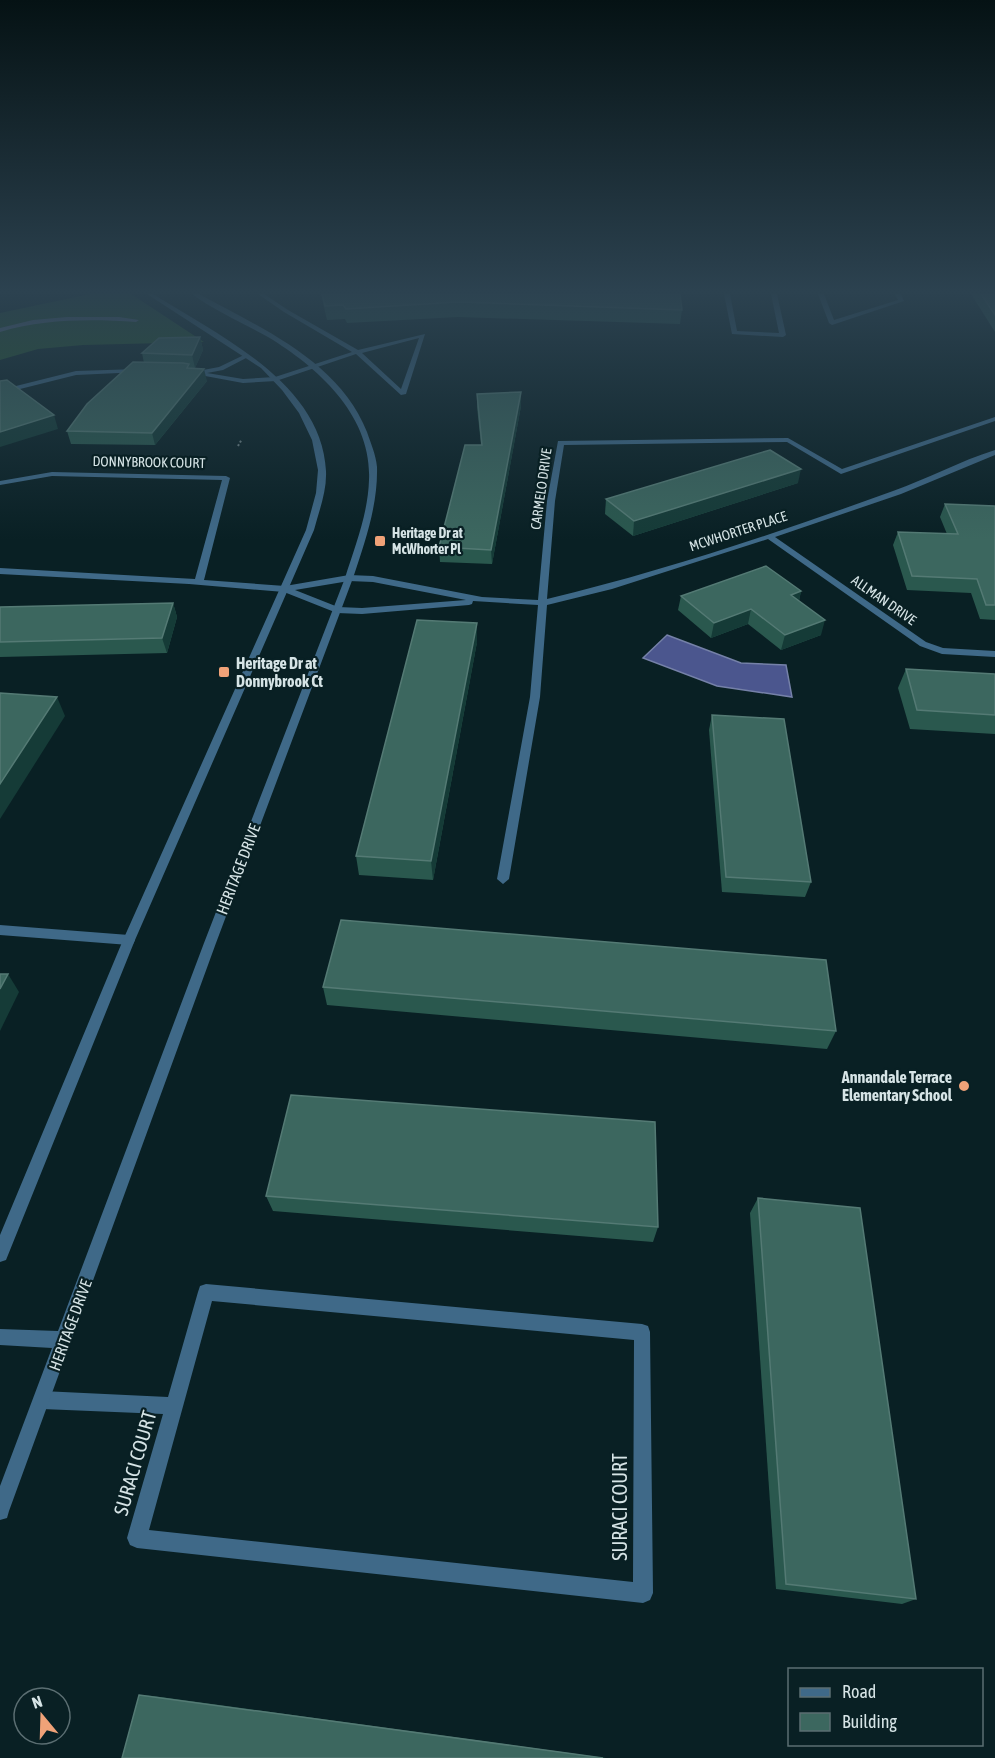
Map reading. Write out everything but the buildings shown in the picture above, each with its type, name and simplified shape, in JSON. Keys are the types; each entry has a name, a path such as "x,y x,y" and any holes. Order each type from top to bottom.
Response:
{"street":[{"path":"0,392 64,376"},
{"path":"215,376 243,381 276,379 286,376"},
{"path":"0,1254 129,940 310,530 322,471 316,434 290,393 272,376"},
{"name":"HERITAGE DRIVE","path":"0,1511 349,578 364,530 373,467 363,426 326,376"},
{"path":"383,376 403,394 409,376"},
{"name":"CARMELO DRIVE","path":"503,879 535,697 551,501 561,443 788,440 841,472 995,419"},
{"name":"MCWHORTER PLACE","path":"285,590 337,610 362,611 482,600 543,603 609,587 769,536 898,492 995,452"},
{"name":"DONNYBROOK COURT","path":"0,483 52,474 226,477 199,582"},
{"name":"ALLMAN DRIVE","path":"769,536 923,644 942,651 995,654"},
{"path":"0,571 199,582 285,590"},
{"name":"MCWHORTER PLACE","path":"285,590 349,578 373,579 482,600"},
{"path":"0,930 129,940"},
{"name":"SURACI COURT","path":"206,1292 642,1332 643,1593 137,1538 174,1406 206,1292"},
{"path":"0,1337 64,1340"},
{"name":"SURACI COURT","path":"42,1400 174,1406"}],"path":[{"path":"238,446 242,439"}],"water":[{"path":"667,635 741,663 786,665 792,697 717,686 643,658"}],"place":[{"name":"Heritage Dr at McWhorter Pl","path":"380,541"},
{"name":"Heritage Dr at Donnybrook Ct","path":"224,672"},
{"name":"Annandale Terrace Elementary School","path":"964,1086"}]}
